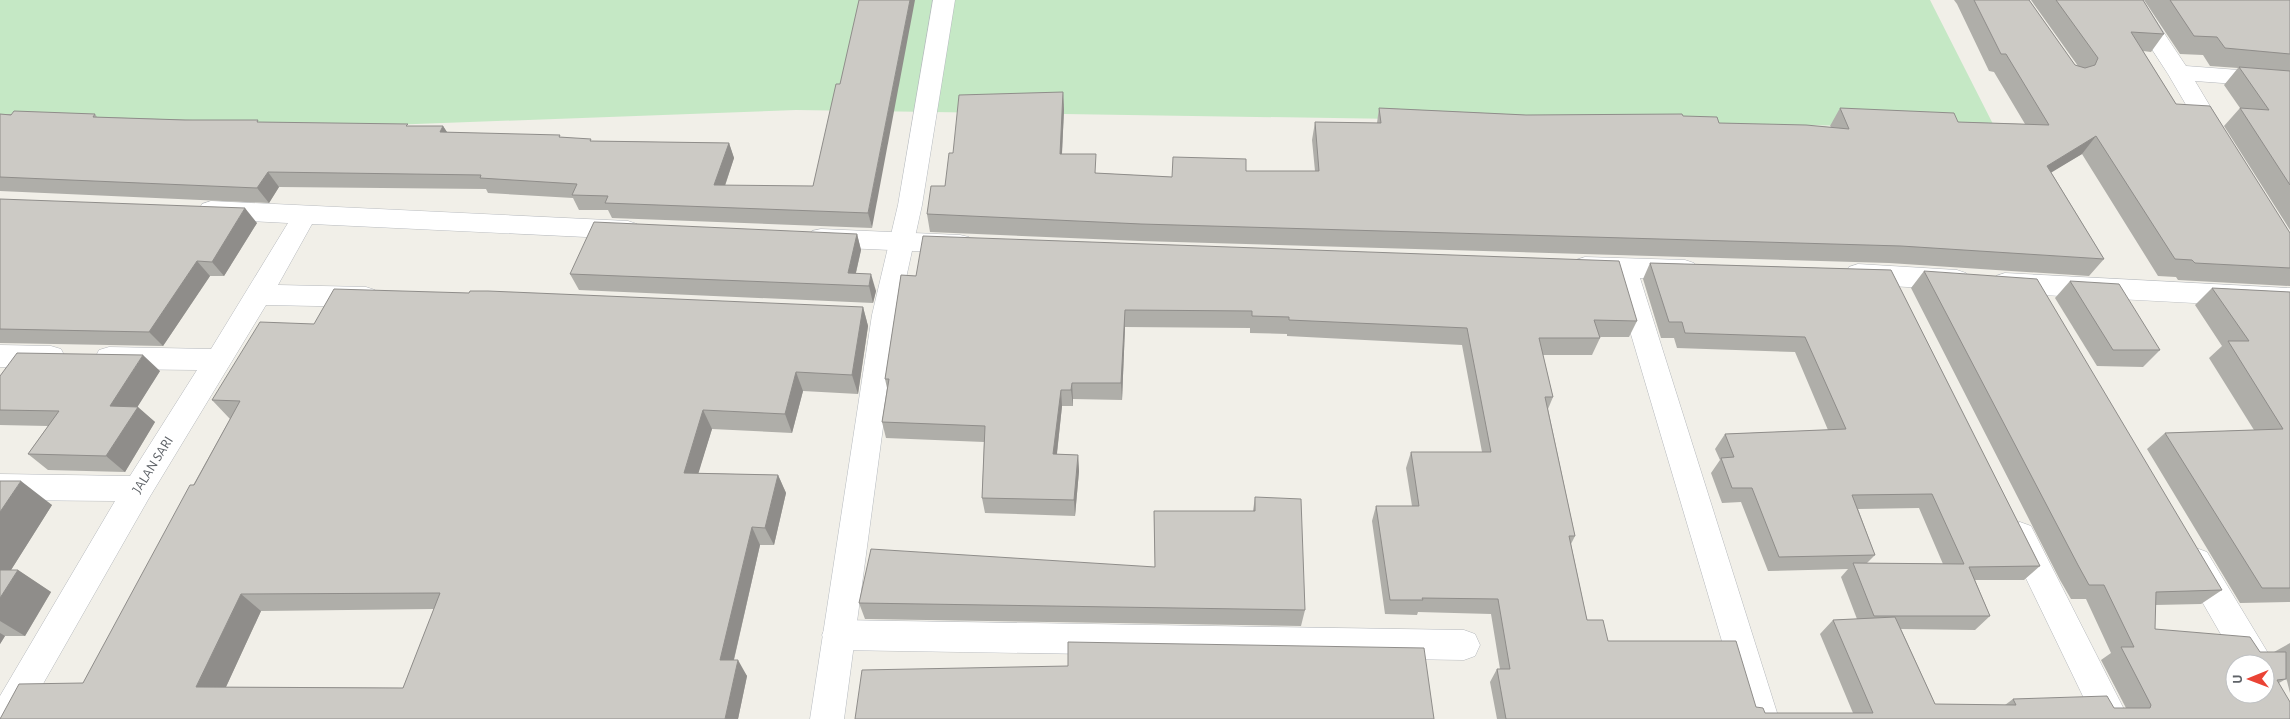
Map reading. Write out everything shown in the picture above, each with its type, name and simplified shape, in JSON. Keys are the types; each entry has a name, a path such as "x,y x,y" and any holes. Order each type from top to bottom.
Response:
{"street":[{"path":"828,719 875,315 900,241 910,204 944,0"},
{"path":"2131,0 2179,73 2226,154"},
{"path":"2179,73 2290,81"},
{"path":"187,209 655,232"},
{"name":"JALAN SARI","path":"5,719 138,489 259,295 305,214"},
{"path":"802,238 987,245"},
{"path":"1565,266 1712,271"},
{"path":"1624,268 1762,719"},
{"path":"1830,274 1889,275 2032,285 2290,298"},
{"path":"1889,275 1903,302"},
{"path":"2032,285 2047,310"},
{"path":"259,295 394,298"},
{"path":"0,356 218,360"},
{"path":"0,487 138,489"},
{"path":"2010,515 2112,719"},
{"path":"2182,538 2250,654"},
{"path":"838,636 1464,644"}],"green space":[{"path":"0,0 1930,0 1995,128 796,110 281,129 0,116"}],"building":[{"path":"859,0 910,0 868,213 605,203 608,196 572,195 577,184 480,178 481,175 268,172 257,188 0,177 0,114 11,115 14,111 95,114 93,117 408,124 406,126 443,126 440,132 560,135 559,137 591,139 590,141 729,143 714,185 813,186 836,84 840,84"},
{"path":"1974,0 2029,0 2075,65 2085,68 2095,65 2098,58 2056,0 2143,0 2164,34 2131,32 2176,104 2210,106 2290,233 2290,268 2195,263 2192,260 2175,259 2096,136 2047,166 2104,259 1901,246 1141,224 927,214 931,186 945,186 949,153 953,153 959,95 1063,92 1060,154 1096,154 1095,173 1172,177 1173,157 1246,159 1246,171 1319,171 1315,122 1381,123 1379,108 1526,115 1682,114 1683,116 1717,117 1719,123 1806,125 1849,129 1840,108 1954,113 1958,122 2049,125 2006,54 2001,54"},
{"path":"2170,0 2290,0 2290,54 2225,48 2217,37 2194,36"},
{"path":"2239,67 2290,71 2290,185 2240,108 2269,110"},
{"path":"0,199 245,208 212,262 197,261 149,332 0,329"},
{"path":"594,222 857,234 848,273 871,274 869,286 570,274"},
{"path":"923,236 1619,261 1637,321 1594,320 1600,338 1539,338 1553,397 1545,397 1575,536 1569,536 1587,620 1603,620 1608,641 1736,641 1756,707 1763,708 1765,713 1873,713 1833,620 1895,617 1935,704 2016,705 2013,699 2107,696 2114,708 2150,708 2151,705 2121,647 2134,647 2104,585 2089,585 1924,271 2037,279 2222,590 2156,592 2155,629 2250,637 2260,652 2286,652 2286,679 2277,680 2290,702 2290,719 1506,719 1497,669 1510,669 1498,599 1422,598 1423,600 1390,600 1376,506 1419,506 1411,452 1491,452 1467,328 1289,320 1289,317 1252,316 1252,311 1125,310 1121,383 1072,383 1071,390 1061,390 1053,454 1078,455 1074,500 982,498 985,426 882,422 889,379 885,379 901,275 916,276"},
{"path":"1650,263 1891,270 2040,566 1969,567 1990,616 1874,616 1853,563 1964,564 1932,494 1852,495 1875,555 1779,557 1752,488 1732,488 1721,458 1734,457 1725,434 1846,429 1805,337 1685,333 1682,322 1669,322"},
{"path":"2070,281 2119,284 2160,350 2113,350"},
{"path":"2212,288 2290,292 2290,588 2262,588 2165,433 2283,429 2228,341 2249,341"},
{"path":"334,289 469,293 470,291 488,291 863,307 852,375 796,372 785,414 703,410 684,473 778,475 765,528 752,527 720,660 738,660 725,719 0,719 19,684 83,683 190,485 194,485 240,401 212,400 260,322 314,324","holes":["440,593 403,688 196,687 241,594"]},
{"path":"17,353 143,355 110,406 138,407 106,456 28,454 59,411 0,410 0,376"},
{"path":"0,481 21,481 0,512"},
{"path":"1255,497 1301,499 1305,610 859,603 871,549 1155,567 1154,511 1255,511"},
{"path":"0,570 18,570 0,598"},
{"path":"1068,642 1424,648 1434,719 855,719 862,670 1068,666"}]}
